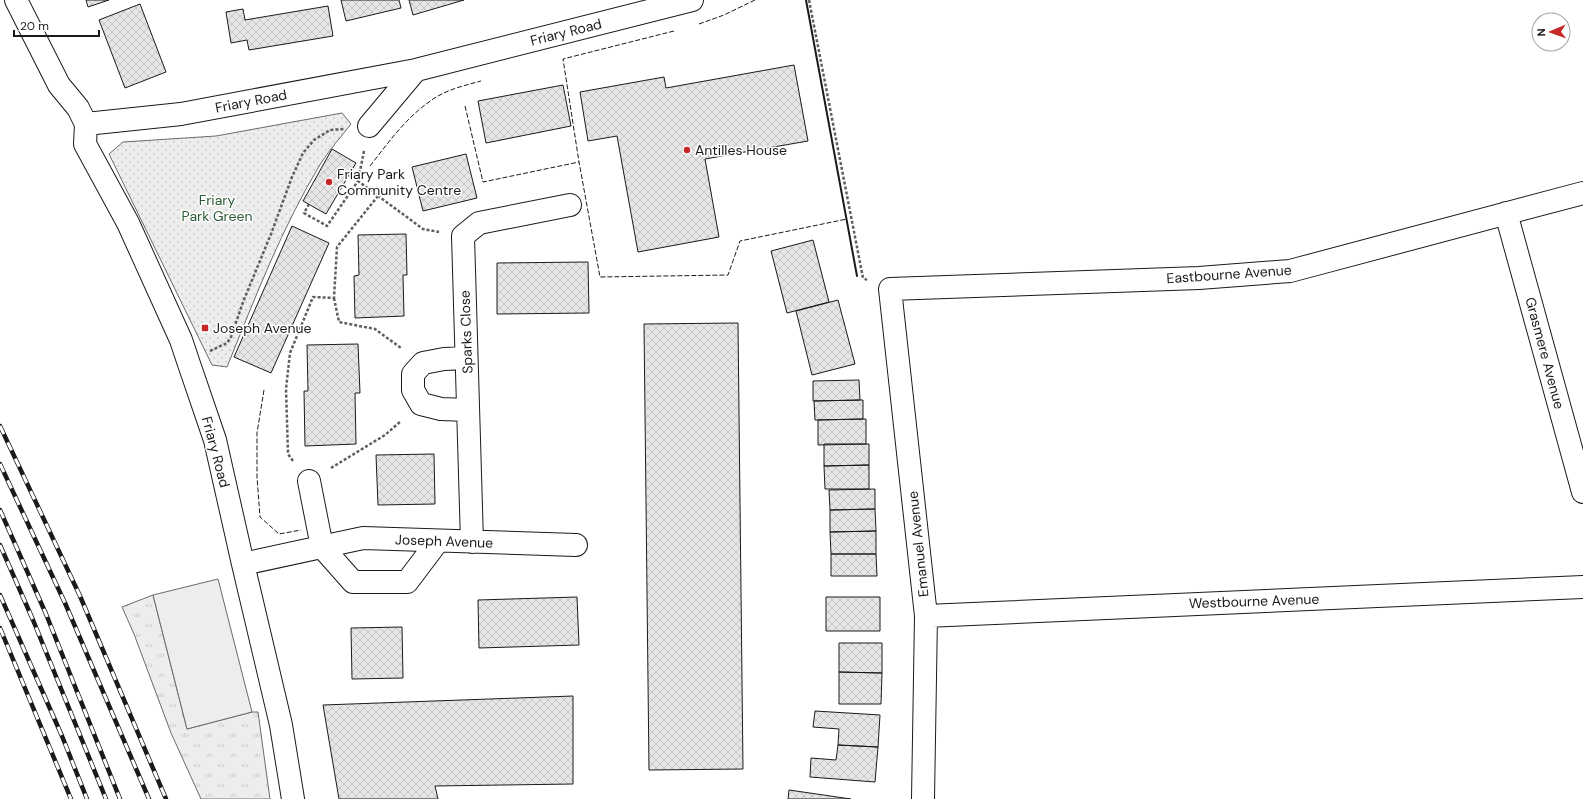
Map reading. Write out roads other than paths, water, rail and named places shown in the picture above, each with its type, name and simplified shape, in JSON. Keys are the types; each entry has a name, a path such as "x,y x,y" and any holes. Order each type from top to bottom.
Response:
{"street":[{"path":"16,0 59,85 78,108 86,124"},
{"name":"Friary Road","path":"293,799 281,724 243,564 216,440 181,340 128,223 85,144 86,124 181,114 416,70 692,0"},
{"path":"370,126 416,70"},
{"name":"Eastbourne Avenue","path":"890,289 1199,278 1290,271 1583,193"},
{"name":"Sparks Close","path":"472,542 463,236 479,223 570,206"},
{"name":"Grasmere Avenue","path":"1506,214 1583,492"},
{"name":"Emanuel Avenue","path":"890,289 926,616 923,799"},
{"path":"466,358 444,359 423,363 413,374 413,390 421,404 441,409 468,410"},
{"path":"309,481 322,547 353,582 407,582 438,541"},
{"name":"Joseph Avenue","path":"243,564 363,538 576,545"},
{"name":"Westbourne Avenue","path":"926,616 1583,587"}],"railway":[{"path":"0,426 80,596 166,799"},
{"path":"0,464 65,603 149,799"},
{"path":"0,510 46,614 120,799"},
{"path":"0,545 33,620 106,799"},
{"path":"0,595 62,736 87,799"},
{"path":"0,628 71,799"}],"place":[{"name":"Antilles House","path":"687,150"},
{"name":"Friary Park Community Centre","path":"329,182"},
{"name":"Joseph Avenue","path":"205,328"}],"park label":[{"name":"Friary Park Green","path":"217,208"}]}
